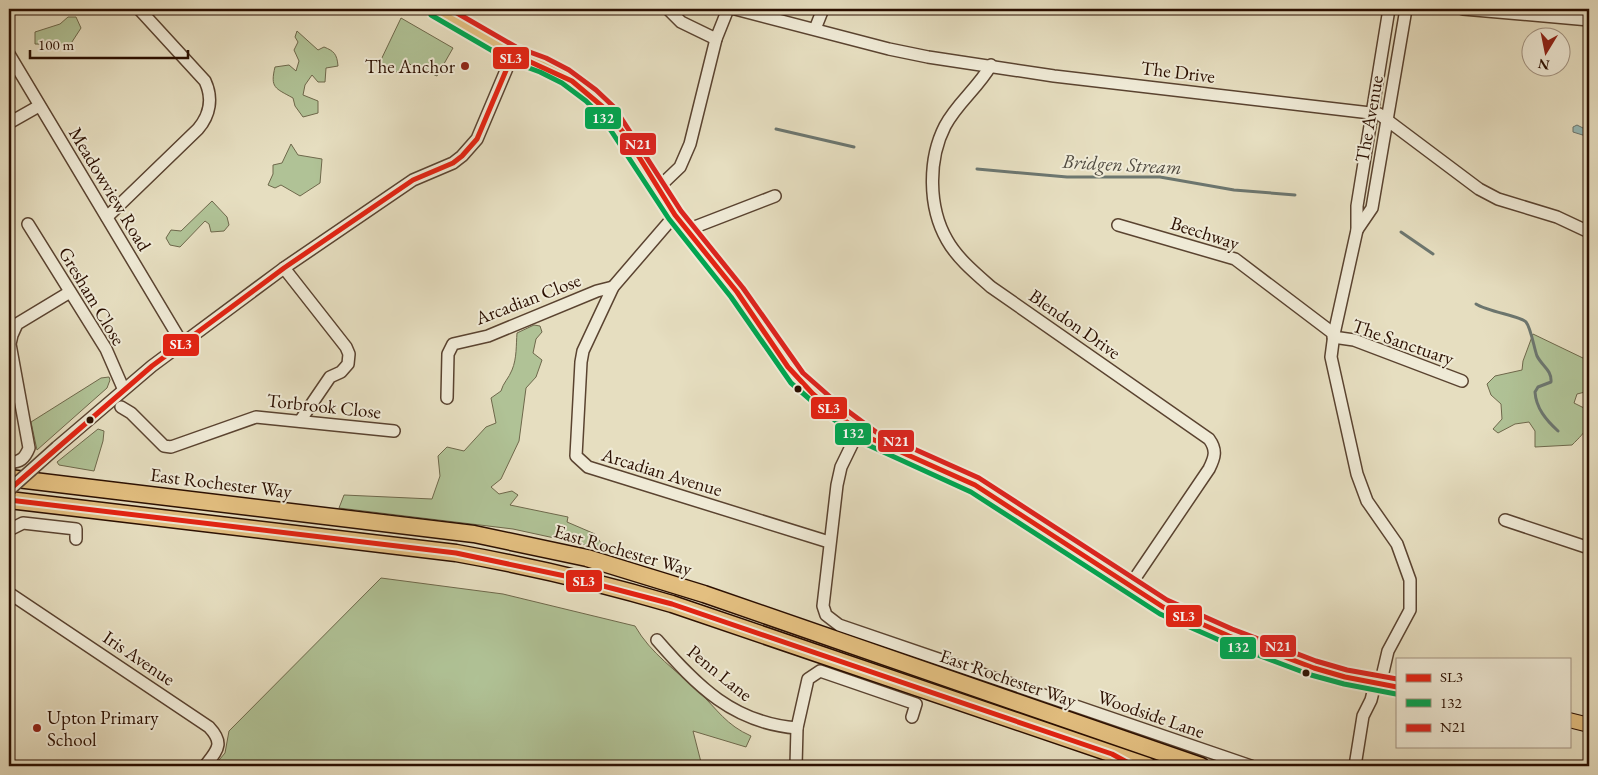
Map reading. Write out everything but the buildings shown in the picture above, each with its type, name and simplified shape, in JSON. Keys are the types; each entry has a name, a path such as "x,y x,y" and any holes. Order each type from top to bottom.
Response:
{"highway":[{"name":"East Rochester Way","path":"9,478 455,532 587,558 704,594 1201,766"},
{"name":"East Rochester Way","path":"9,500 456,553 547,570 672,604 1112,754"},
{"path":"1112,754 1134,766"},
{"path":"1112,754 1148,766"}],"main road":[{"path":"435,9 513,54 566,77 591,95 613,119 675,215 737,292 797,378 810,392 859,430 879,442 975,485 1129,587 1163,607 1261,649 1319,670 1377,685 1396,687"},
{"path":"1570,720 1589,725"}],"street":[{"path":"107,217 198,129 208,114 210,106 208,88 201,77 139,9"},
{"path":"668,9 681,22 716,39"},
{"path":"658,188 680,167 690,144 716,39 728,9"},
{"name":"The Drive","path":"735,9 899,51 1054,76 1372,112 1387,119 1479,189 1498,199 1557,217 1589,232"},
{"path":"815,29 823,9"},
{"name":"The Avenue","path":"1333,335 1357,230 1357,206 1389,9"},
{"name":"The Avenue","path":"1357,230 1372,208 1406,9"},
{"path":"1463,9 1509,11 1589,20"},
{"name":"Meadowview Road","path":"9,54 182,343"},
{"path":"9,490 123,388 182,343 284,268 409,183 453,163 462,156 481,132 513,54"},
{"name":"Blendon Drive","path":"991,65 984,78 953,114 940,139 934,163 932,188 940,226 947,241 966,264 991,287 1209,439 1214,446 1214,460 1209,469 1129,587"},
{"path":"9,123 40,106"},
{"path":"687,230 776,196"},
{"name":"Arcadian Avenue","path":"675,215 613,287 584,351 581,362 576,456 588,468 829,542"},
{"name":"Gresham Close","path":"28,224 106,349 123,388"},
{"name":"Beechway","path":"1118,225 1235,259 1333,335"},
{"path":"284,268 346,347 349,354 348,364 341,372 330,377 300,421"},
{"name":"Arcadian Close","path":"447,398 448,354 453,344 488,336 597,291 613,287"},
{"path":"9,462 20,461 26,456 29,448 10,344 12,335 17,324 70,292"},
{"path":"1333,335 1331,357 1357,474 1367,501 1397,544 1410,580 1410,610 1388,651 1377,685 1363,716 1355,766"},
{"name":"The Sanctuary","path":"1333,335 1354,340 1462,381"},
{"name":"Torbrook Close","path":"121,407 131,413 164,446 171,447 249,418 300,421 394,431"},
{"name":"Woodside Lane","path":"859,430 841,467 829,542 823,606 826,615 834,622 1251,766"},
{"path":"1505,520 1589,548"},
{"path":"9,530 23,523 76,529 76,539"},
{"name":"Iris Avenue","path":"9,593 210,727 218,736 219,748 205,766"},
{"name":"Penn Lane","path":"657,640 687,674 726,706 740,714 772,726 797,728"},
{"path":"796,766 797,728 808,679 820,671 916,704 912,717"}],"green space":[{"path":"68,17 76,17 81,28 70,45 35,44 35,32 60,24"},
{"path":"401,18 453,48 437,76 407,63 401,74 379,64"},
{"path":"297,31 318,50 324,47 333,52 338,66 326,68 325,82 318,82 312,75 305,85 303,95 318,101 318,113 303,117 295,106 293,98 275,87 273,79 275,67 289,65 296,71 299,61 294,50 298,42 295,37"},
{"path":"291,144 298,155 322,159 320,183 300,196 281,185 275,188 268,185 273,174 273,165 282,163"},
{"path":"212,201 227,217 229,225 224,231 211,232 209,224 205,221 180,247 170,245 166,238 171,230 181,231"},
{"path":"534,325 540,326 542,332 536,339 533,353 542,360 536,377 526,388 519,441 501,479 491,487 499,494 512,491 518,495 510,505 568,517 567,522 595,534 605,549 513,529 339,508 344,495 432,499 440,476 438,456 447,447 464,451 486,427 496,423 491,398 501,391 514,365 517,333"},
{"path":"1533,334 1585,359 1589,366 1589,391 1577,394 1574,403 1584,408 1587,425 1584,432 1572,445 1535,447 1535,431 1529,422 1515,424 1498,433 1493,429 1502,419 1501,404 1491,395 1487,384 1495,376 1522,370 1523,361"},
{"path":"109,377 110,380 107,388 37,450 31,422 101,378"},
{"path":"98,429 104,431 94,471 59,465 57,462"},
{"path":"381,578 503,594 635,626 656,653 699,692 723,717 742,732 751,736 746,747 693,731 702,766 214,766 225,753 229,731"}],"water":[{"path":"1577,125 1589,131 1589,137 1573,132 1573,127"}],"waterway":[{"name":"Bridgen Stream","path":"776,129 854,147"},
{"name":"Bridgen Stream","path":"977,169 1067,177 1160,177 1234,190 1295,195"},
{"name":"Bridgen Stream","path":"1401,232 1433,254"},
{"name":"Bridgen Stream","path":"1476,304 1523,320 1528,325 1537,356 1551,378 1551,382 1538,387 1535,392 1537,403 1546,418 1558,431"}],"transit line":[{"name":"N21","path":"450,9 516,47 546,58 569,70 596,90 614,107 681,211 743,288 803,373 837,403 876,432 979,478 1167,600 1232,629 1316,661 1347,670 1396,679"},
{"name":"132","path":"431,15 510,61 540,72 562,83 586,101 602,117 669,219 731,297 791,383 828,415 868,445 971,492 1160,614 1226,643 1311,675 1344,684 1396,694"},
{"name":"SL3","path":"9,490 152,366 284,268 413,180 453,163 462,156 477,139 513,54 572,81 603,107 626,136 675,215 737,292 788,367 813,394 841,418 872,439 975,485 1163,607 1229,636 1314,668 1345,677 1396,687"},
{"name":"SL3","path":"9,500 456,553 565,576 672,604 1112,754 1134,766"}],"place":[{"name":"The Anchor","path":"465,66"},
{"name":"Upton Primary School","path":"37,728"}]}
